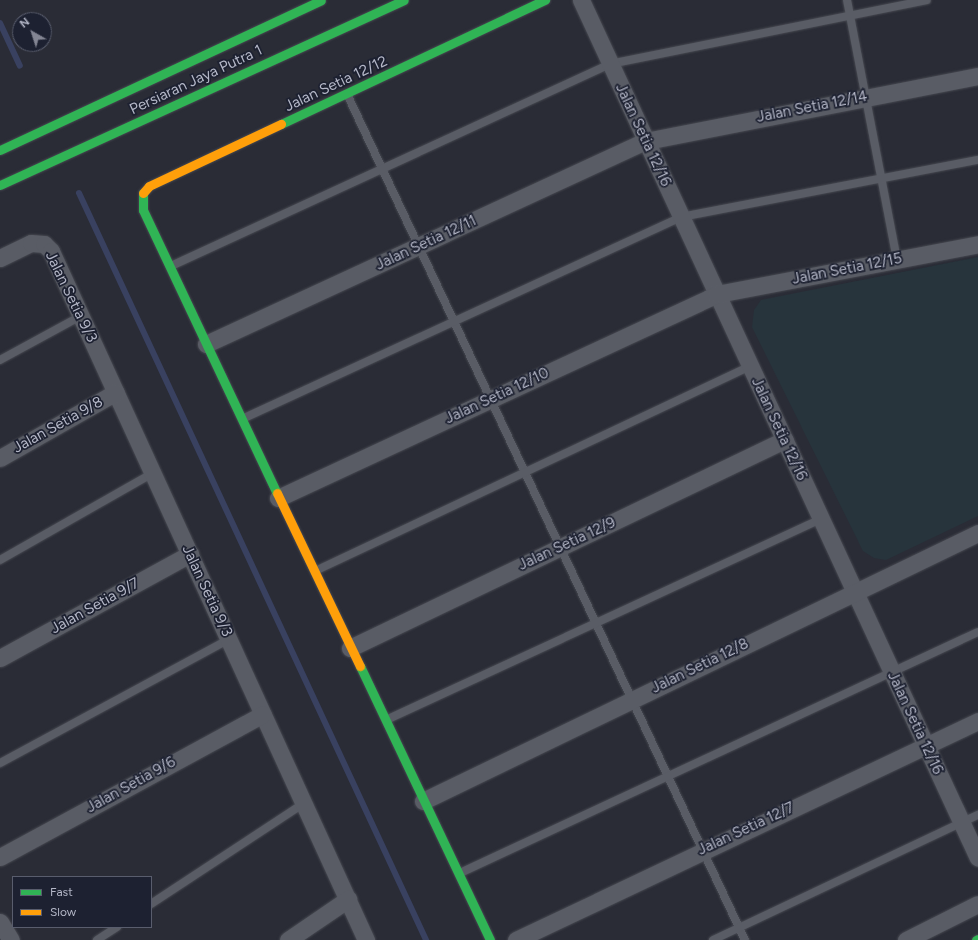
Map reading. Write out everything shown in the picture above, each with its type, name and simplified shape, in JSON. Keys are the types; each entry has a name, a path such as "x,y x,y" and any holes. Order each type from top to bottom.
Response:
{"street":[{"name":"Persiaran Jaya Putra 1","path":"0,150 321,0"},
{"name":"Persiaran Jaya Putra 1","path":"0,185 404,0"},
{"name":"Jalan Setia 12/12","path":"170,267 143,210 141,195 149,186 545,0"},
{"name":"Jalan Setia 12/16","path":"581,0 978,858"},
{"name":"Jalan Setia 12/14","path":"646,141 866,96 978,76"},
{"name":"Jalan Setia 12/11","path":"206,344 646,141"},
{"name":"Jalan Setia 9/3","path":"0,258 31,243 44,244 51,251 366,940"},
{"name":"Jalan Setia 12/15","path":"717,294 978,244"},
{"path":"170,267 313,572 490,940"},
{"name":"Jalan Setia 12/10","path":"278,498 717,294"},
{"name":"Jalan Setia 9/8","path":"0,458 116,392"},
{"name":"Jalan Setia 12/9","path":"350,648 785,440"},
{"name":"Jalan Setia 12/8","path":"423,800 854,591 978,533"},
{"name":"Jalan Setia 9/7","path":"0,658 190,554"},
{"name":"Jalan Setia 9/6","path":"0,857 263,714"},
{"name":"Jalan Setia 12/7","path":"516,940 702,849 978,721"},
{"path":"288,940 348,899"},
{"path":"906,940 978,904"},
{"path":"0,922 11,940"}],"lane":[{"path":"847,0 898,259"},
{"path":"170,267 610,64 927,0"},
{"path":"347,94 745,940"},
{"path":"241,419 681,217 978,160"},
{"path":"0,360 81,316"},
{"path":"313,572 750,366"},
{"path":"0,560 153,474"},
{"path":"385,720 821,519"},
{"path":"459,874 978,632"},
{"path":"0,764 229,639"},
{"path":"152,903 304,803"},
{"path":"713,940 978,815"},
{"path":"97,940 115,928"}],"shaded area":[{"path":"978,257 978,516 886,560 874,558 863,551 752,327 754,310 761,300"}],"waterway":[{"path":"0,23 20,66"},
{"path":"79,193 426,940"}],"traffic: fast":[{"path":"0,150 321,0"},
{"path":"0,185 404,0"},
{"path":"281,124 545,0"},
{"path":"143,193 143,210 277,493"},
{"path":"360,666 490,940"}],"traffic: slow":[{"path":"143,193 149,186 281,124"},
{"path":"277,493 360,666"}]}
